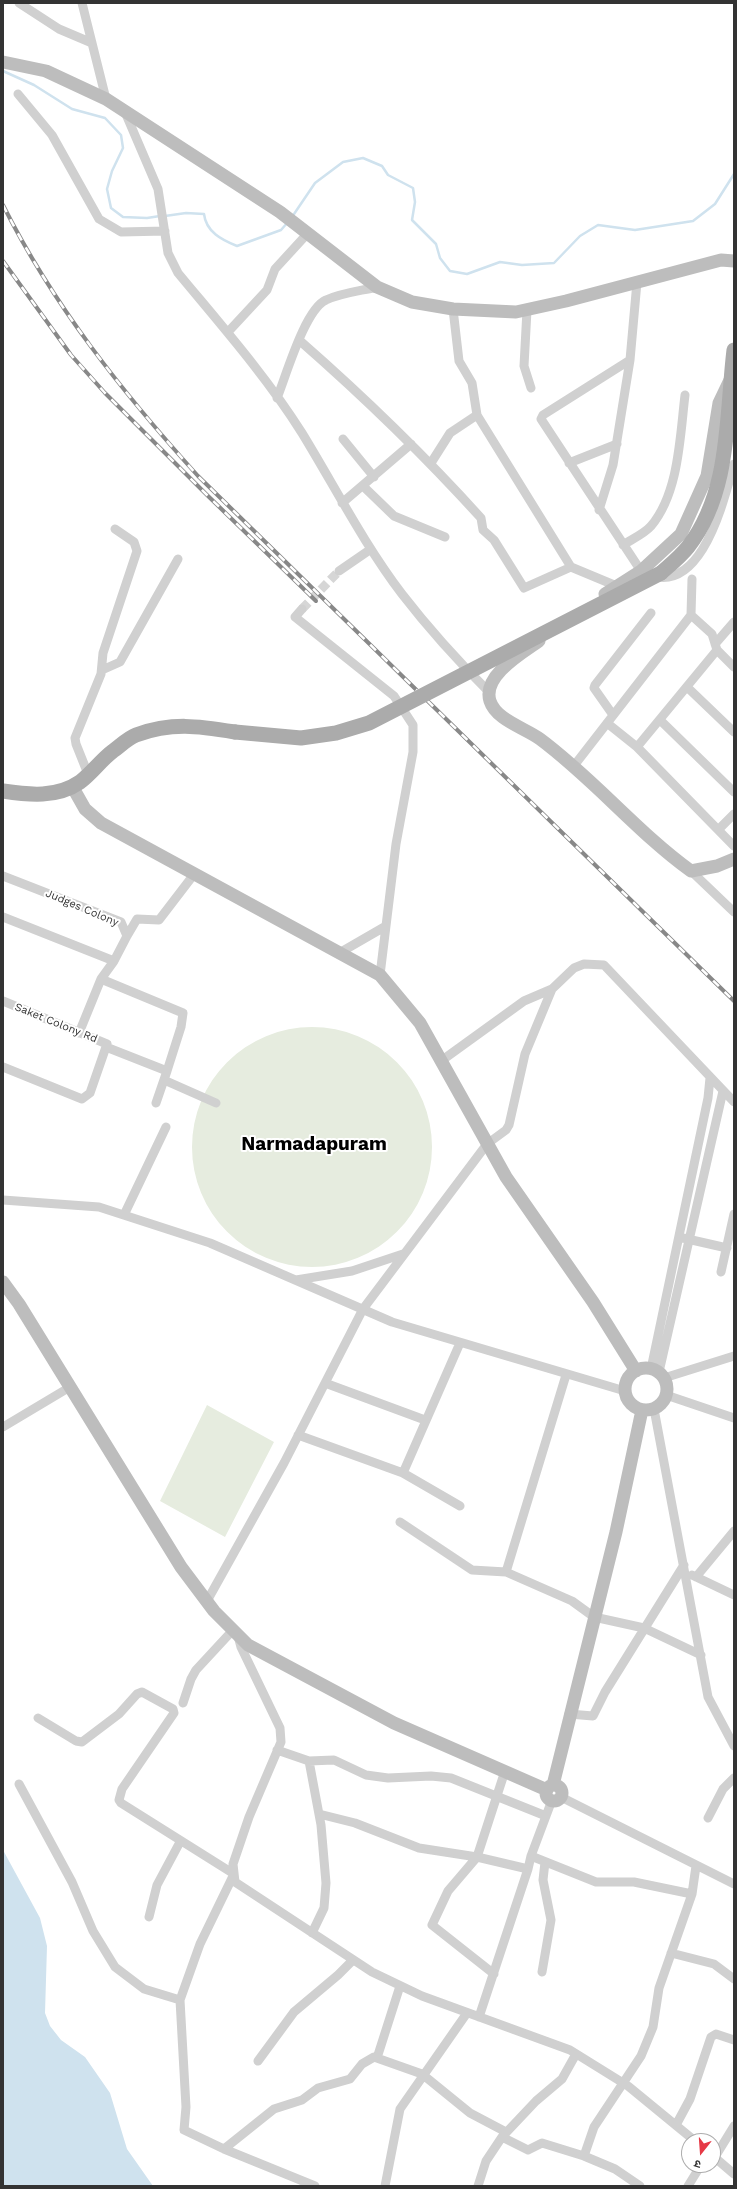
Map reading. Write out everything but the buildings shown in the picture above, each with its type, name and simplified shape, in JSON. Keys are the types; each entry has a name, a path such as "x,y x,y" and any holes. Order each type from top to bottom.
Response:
{"main road":[{"path":"3,791 34,795 61,791 79,782 102,759 134,736 174,726 199,726 235,732 301,738 336,733 369,723 661,573 687,548 698,532 709,508 721,470 729,417 730,379 734,350"}],"street":[{"path":"19,3 59,29 92,43"},
{"path":"82,3 106,99"},
{"path":"3,62 46,71 106,99 280,212 377,287 412,302 453,309 516,312 721,260 734,261"},
{"path":"18,94 52,135 99,219 121,232 164,227"},
{"path":"124,111 158,189 162,206 168,252 178,273 228,332 278,398 301,432 342,503 371,549 402,593 456,659 490,694"},
{"path":"228,332 267,290 275,269 305,230"},
{"path":"599,510 612,470 617,444 630,360 637,282"},
{"path":"278,398 299,340 312,311 325,300 377,287"},
{"path":"453,309 460,361 472,383 477,415 571,567 619,587"},
{"path":"527,310 524,366 531,388"},
{"path":"299,340 347,382 431,463 481,518 483,530 494,540 524,588 571,567"},
{"path":"630,360 543,415 543,423 599,510 641,571 649,576 669,577 675,575 694,561 707,544 720,515 734,464"},
{"path":"730,379 719,403 707,476 681,534 641,571 619,587 582,607 500,671 491,684 490,701 497,713 540,738 663,850 692,871 734,912"},
{"path":"623,544 650,527 665,503 678,457 685,395"},
{"path":"431,463 450,433 477,415"},
{"path":"343,439 374,477"},
{"path":"342,503 411,444"},
{"path":"569,463 617,444"},
{"path":"363,486 394,516 445,537"},
{"path":"88,774 75,738 102,670 103,653 137,551 134,542 115,528"},
{"path":"338,571 371,549"},
{"path":"102,670 120,662 178,559"},
{"path":"573,767 691,615 692,579"},
{"path":"302,609 295,617 394,696 413,725 413,752 396,844 380,975"},
{"path":"613,715 594,688 595,685 651,613"},
{"path":"691,615 712,634 716,647 734,667"},
{"path":"637,747 687,687 734,622"},
{"path":"687,687 734,732"},
{"path":"660,720 734,792"},
{"path":"607,724 637,747 734,846"},
{"path":"72,786 85,808 101,823 342,952 380,975 420,1023 506,1178 594,1302 636,1371"},
{"path":"719,829 734,814"},
{"path":"692,871 717,866 734,859"},
{"path":"127,936 137,919 159,920 195,873"},
{"name":"Judges Colony","path":"3,876 121,922 127,936 114,961 101,979 79,1033"},
{"path":"3,917 114,961"},
{"path":"342,952 386,926"},
{"path":"441,1061 524,1001 552,989 574,968 584,964 604,965 734,1102"},
{"path":"101,979 183,1013 181,1027 156,1103"},
{"path":"207,1601 298,1435 363,1309 487,1144 506,1130 509,1125 525,1054 552,989"},
{"name":"Saket Colony Rd","path":"3,1001 107,1044 90,1093 82,1099 3,1067"},
{"path":"106,1047 216,1102"},
{"path":"710,1078 708,1098 679,1237 658,1373 667,1387 666,1395 662,1404 648,1410 634,1407 628,1400 625,1392 626,1383 630,1376 636,1371 658,1373 734,1356"},
{"path":"658,1373 723,1091"},
{"path":"124,1215 166,1127"},
{"path":"3,1200 99,1207 210,1243 392,1322 625,1392"},
{"path":"721,1272 734,1214"},
{"path":"679,1237 727,1248"},
{"path":"296,1280 352,1271 403,1254"},
{"path":"3,1282 19,1304 181,1567 207,1601 248,1645 382,1716 553,1793 734,1884"},
{"path":"403,1473 460,1343"},
{"path":"506,1572 566,1375"},
{"path":"324,1383 425,1420"},
{"path":"3,1427 70,1387"},
{"path":"666,1395 734,1418"},
{"path":"648,1410 684,1569 708,1697 734,1746"},
{"path":"479,2017 553,1793 569,1714 648,1410"},
{"path":"298,1435 403,1473 460,1506"},
{"path":"400,1522 472,1570 506,1572 572,1601 594,1617 644,1628 701,1655"},
{"path":"696,1577 734,1531"},
{"path":"684,1569 696,1577 734,1595"},
{"path":"569,1714 593,1716 644,1628 684,1569"},
{"path":"183,1703 193,1674 235,1632"},
{"path":"235,1632 280,1728 281,1742 248,1817 233,1864 235,1882 372,1972 400,1986 467,2013 576,2054 622,2082 686,2133"},
{"path":"38,1718 76,1741 82,1742 119,1714 137,1694 142,1692 170,1707 174,1713 122,1789 119,1800 121,1803 180,1842 234,1874"},
{"path":"277,1750 309,1760 334,1760 366,1775 388,1778 430,1776 451,1778 546,1816"},
{"path":"309,1760 319,1814 326,1883 324,1908 312,1933"},
{"path":"494,1974 432,1925 448,1891 477,1857 505,1771"},
{"path":"708,1818 723,1790 734,1778"},
{"path":"19,1784 72,1882 93,1931 115,1967 144,1988 180,2000"},
{"path":"319,1814 355,1823 419,1848 477,1857 528,1869"},
{"path":"149,1918 158,1885 180,1842"},
{"path":"531,1856 596,1882 634,1882 692,1894"},
{"path":"542,1972 551,1920 543,1880 545,1862"},
{"path":"584,2156 594,2127 622,2082 641,2056 653,2027 659,1988 692,1894 696,1866"},
{"path":"234,1874 200,1944 180,2000 186,2107 184,2130 224,2149 315,2186"},
{"path":"671,1953 714,1964 734,1978"},
{"path":"258,2061 294,2012 338,1975 352,1960"},
{"path":"377,2058 400,1986"},
{"path":"385,2186 400,2109 422,2074 467,2013"},
{"path":"676,2125 690,2099 710,2037 716,2034 734,2040"},
{"path":"478,2186 486,2161 504,2134 536,2101 562,2078 576,2054"},
{"path":"224,2149 274,2109 302,2100 318,2088 350,2079 362,2064 374,2057 422,2074 470,2113 528,2150 542,2143 584,2156 615,2169 640,2186"},
{"path":"721,2146 734,2126"},
{"path":"721,2162 734,2174"},
{"path":"688,2186 696,2173"}],"shaded area":[{"path":"312,1027 335,1029 358,1036 379,1047 397,1062 412,1080 423,1101 430,1124 432,1147 430,1170 423,1193 412,1214 397,1232 379,1247 358,1258 335,1265 312,1267 289,1265 266,1258 245,1247 227,1232 212,1214 201,1193 194,1170 192,1147 194,1124 201,1101 212,1080 227,1062 245,1047 266,1036 289,1029"},
{"path":"207,1405 274,1442 225,1537 160,1501"}],"water":[{"path":"3,1850 40,1918 47,1946 45,2013 50,2026 61,2040 85,2057 110,2093 127,2149 153,2186 3,2186"}],"waterway":[{"path":"3,71 34,85 72,109 105,118 121,135 123,148 112,171 107,189 111,208 123,217 147,218 160,216"},
{"path":"292,217 315,183 343,162 363,158 382,166 388,175 413,188 415,202 412,220 436,244 440,258 450,271 467,274 500,262 522,265 554,263 580,236 598,225 635,230 693,221 715,204 734,174"},
{"path":"165,216 186,213 204,214 205,220 211,230 220,238 237,246 281,230 288,222"}],"tunnel":[{"path":"302,609 339,571"}],"railway":[{"path":"3,205 44,278 91,347 143,413 198,476 734,1001"},
{"path":"3,261 71,355 105,393 316,601"}],"district":[{"name":"Narmadapuram","path":"314,1144"}]}
